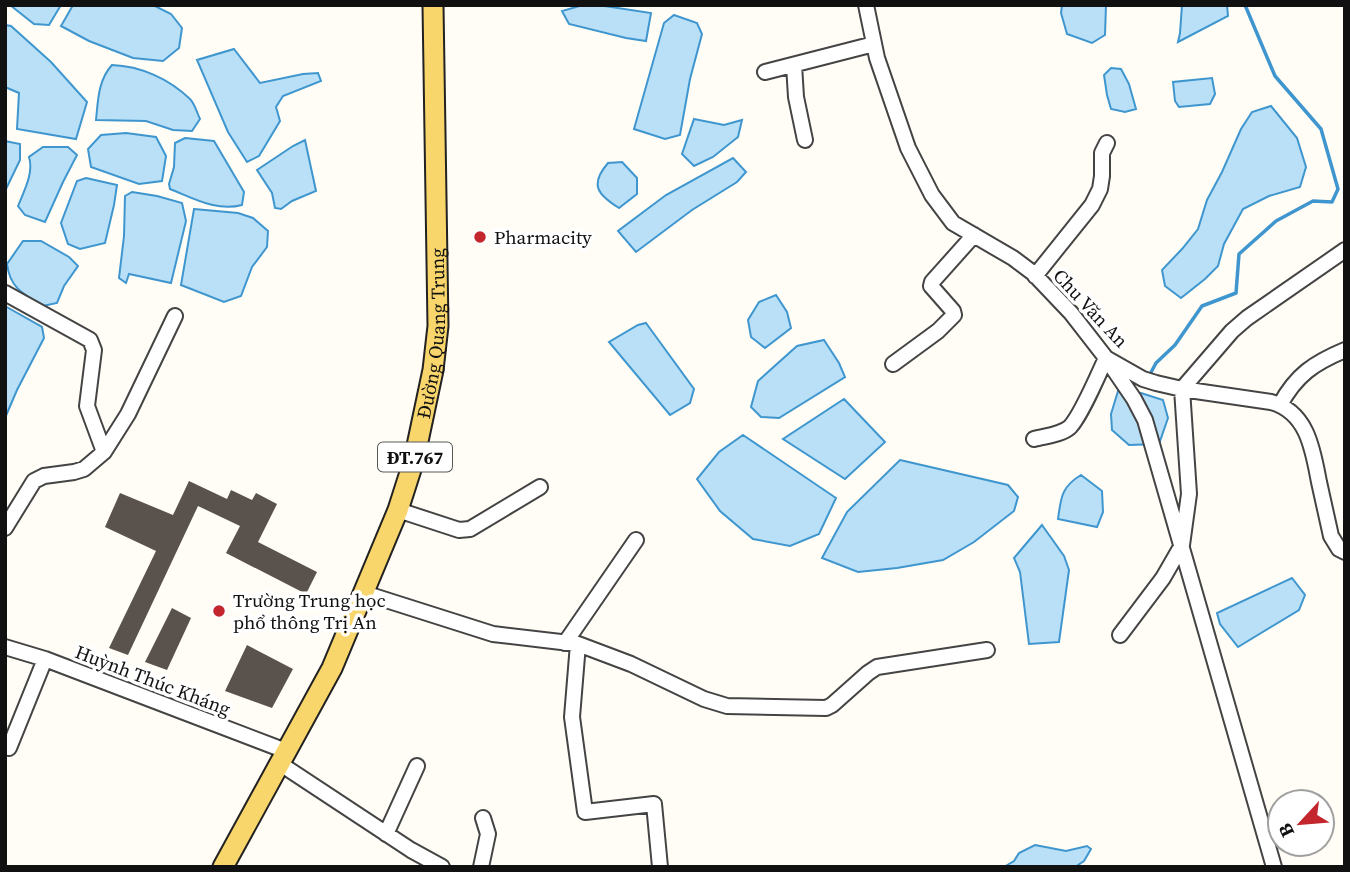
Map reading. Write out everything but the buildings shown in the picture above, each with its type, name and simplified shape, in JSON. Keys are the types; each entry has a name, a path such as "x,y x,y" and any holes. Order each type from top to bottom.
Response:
{"main road":[{"name":"Đường Quang Trung","path":"223,867 332,668 398,510 414,460 438,326 433,5"}],"street":[{"name":"Chu Văn An","path":"866,5 877,58 908,148 932,195 953,223 1013,258 1035,276 1071,313 1106,358 1150,381 1280,405"},
{"path":"765,72 874,44"},
{"path":"794,65 796,97 805,141"},
{"path":"1035,276 1092,205 1100,189 1102,153 1107,143"},
{"path":"893,364 938,331 954,315 931,286 932,282 974,235"},
{"path":"1120,635 1163,578 1182,545 1189,494 1182,389 1232,331 1247,318 1345,250"},
{"path":"5,293 93,344 87,406 104,452"},
{"path":"5,528 34,481 44,476 84,469 104,452 128,414 175,316"},
{"path":"1345,350 1317,362 1288,390 1280,405 1293,414 1304,428 1311,445 1331,536 1339,549 1345,552"},
{"path":"1034,439 1057,434 1069,428 1106,358 1145,420 1274,867"},
{"path":"398,510 465,530 540,487"},
{"path":"636,540 572,644 572,717 585,811 654,804 660,867"},
{"path":"364,593 494,634 572,644 631,664 704,699 727,706 820,709 832,705 877,667 987,650"},
{"name":"Huỳnh Thúc Kháng","path":"5,647 46,659 283,757 386,834 442,867"},
{"path":"9,748 46,659"},
{"path":"386,834 417,766"},
{"path":"481,867 488,834 483,818"}],"water":[{"path":"10,5 61,5 49,25 34,24"},
{"path":"73,5 153,5 171,14 182,28 179,48 163,61 133,58 89,41 61,26"},
{"path":"583,5 651,13 646,41 569,24 562,11"},
{"path":"1062,5 1106,5 1105,35 1092,43 1067,34 1061,13"},
{"path":"1182,5 1227,5 1228,16 1178,42"},
{"path":"674,15 697,23 702,34 690,79 680,135 665,139 634,129 664,23"},
{"path":"5,25 11,26 51,62 87,102 76,139 17,129 19,93 5,87"},
{"path":"234,49 260,83 318,73 321,81 283,96 276,107 280,121 259,156 247,162 228,132 197,60"},
{"path":"112,65 144,71 182,92 192,101 200,119 192,131 173,130 146,121 96,120 101,84"},
{"path":"1111,68 1121,69 1129,84 1136,109 1125,112 1111,109 1104,75"},
{"path":"1212,78 1215,94 1210,104 1179,107 1175,101 1173,82"},
{"path":"1271,106 1297,138 1306,167 1300,187 1269,196 1243,209 1224,244 1218,266 1181,298 1165,286 1162,270 1198,229 1207,200 1252,112"},
{"path":"694,119 724,125 742,120 738,137 713,157 694,166 682,154"},
{"path":"126,133 156,137 166,156 162,181 139,184 91,167 88,149 101,135"},
{"path":"185,138 214,141 244,192 242,205 214,205 170,189 175,143"},
{"path":"305,140 316,191 281,209 275,208 272,193 257,170"},
{"path":"5,141 20,144 20,160 5,191"},
{"path":"43,147 68,147 77,155 45,222 25,215 18,206 29,176 29,157"},
{"path":"733,158 746,172 737,182 692,210 636,252 618,231 666,195"},
{"path":"622,162 637,178 637,194 619,208 601,194 598,183 608,163"},
{"path":"86,178 117,185 105,243 80,249 68,244 61,223 77,181"},
{"path":"132,192 182,203 186,221 171,283 129,274 126,283 119,278 125,196"},
{"path":"194,209 238,213 253,218 268,231 267,247 252,267 241,296 224,302 181,285"},
{"path":"23,241 41,241 69,257 78,266 64,286 57,303 43,306 14,285 7,264"},
{"path":"776,295 787,312 791,328 765,348 751,337 748,320 759,302"},
{"path":"5,306 42,327 44,338 5,418"},
{"path":"646,323 694,389 690,403 670,415 609,342"},
{"path":"824,340 845,377 779,418 761,417 751,407 758,381 797,346"},
{"path":"1118,391 1141,393 1163,400 1168,418 1159,444 1129,445 1112,430 1111,414"},
{"path":"844,399 885,442 845,479 783,439"},
{"path":"743,435 836,498 819,534 790,546 753,539 720,511 697,479 719,452"},
{"path":"900,460 1008,485 1018,497 1014,511 974,542 943,560 858,572 822,558 847,512"},
{"path":"1081,475 1102,491 1103,512 1097,527 1058,519 1063,494 1069,484"},
{"path":"1042,525 1064,556 1069,570 1059,642 1029,644 1020,572 1014,558"},
{"path":"1292,578 1305,595 1299,610 1238,647 1220,624 1217,613"},
{"path":"1035,845 1066,851 1087,846 1091,849 1084,861 1075,867 1004,867 1014,861 1019,853"}],"waterway":[{"path":"1148,378 1156,363 1175,345 1202,306 1236,293 1239,254 1276,221 1313,201 1332,202 1338,189 1321,129 1275,76 1245,5"}],"place":[{"name":"Pharmacity","path":"480,237"},
{"name":"Trường Trung học phổ thông Trị An","path":"219,611"}]}
